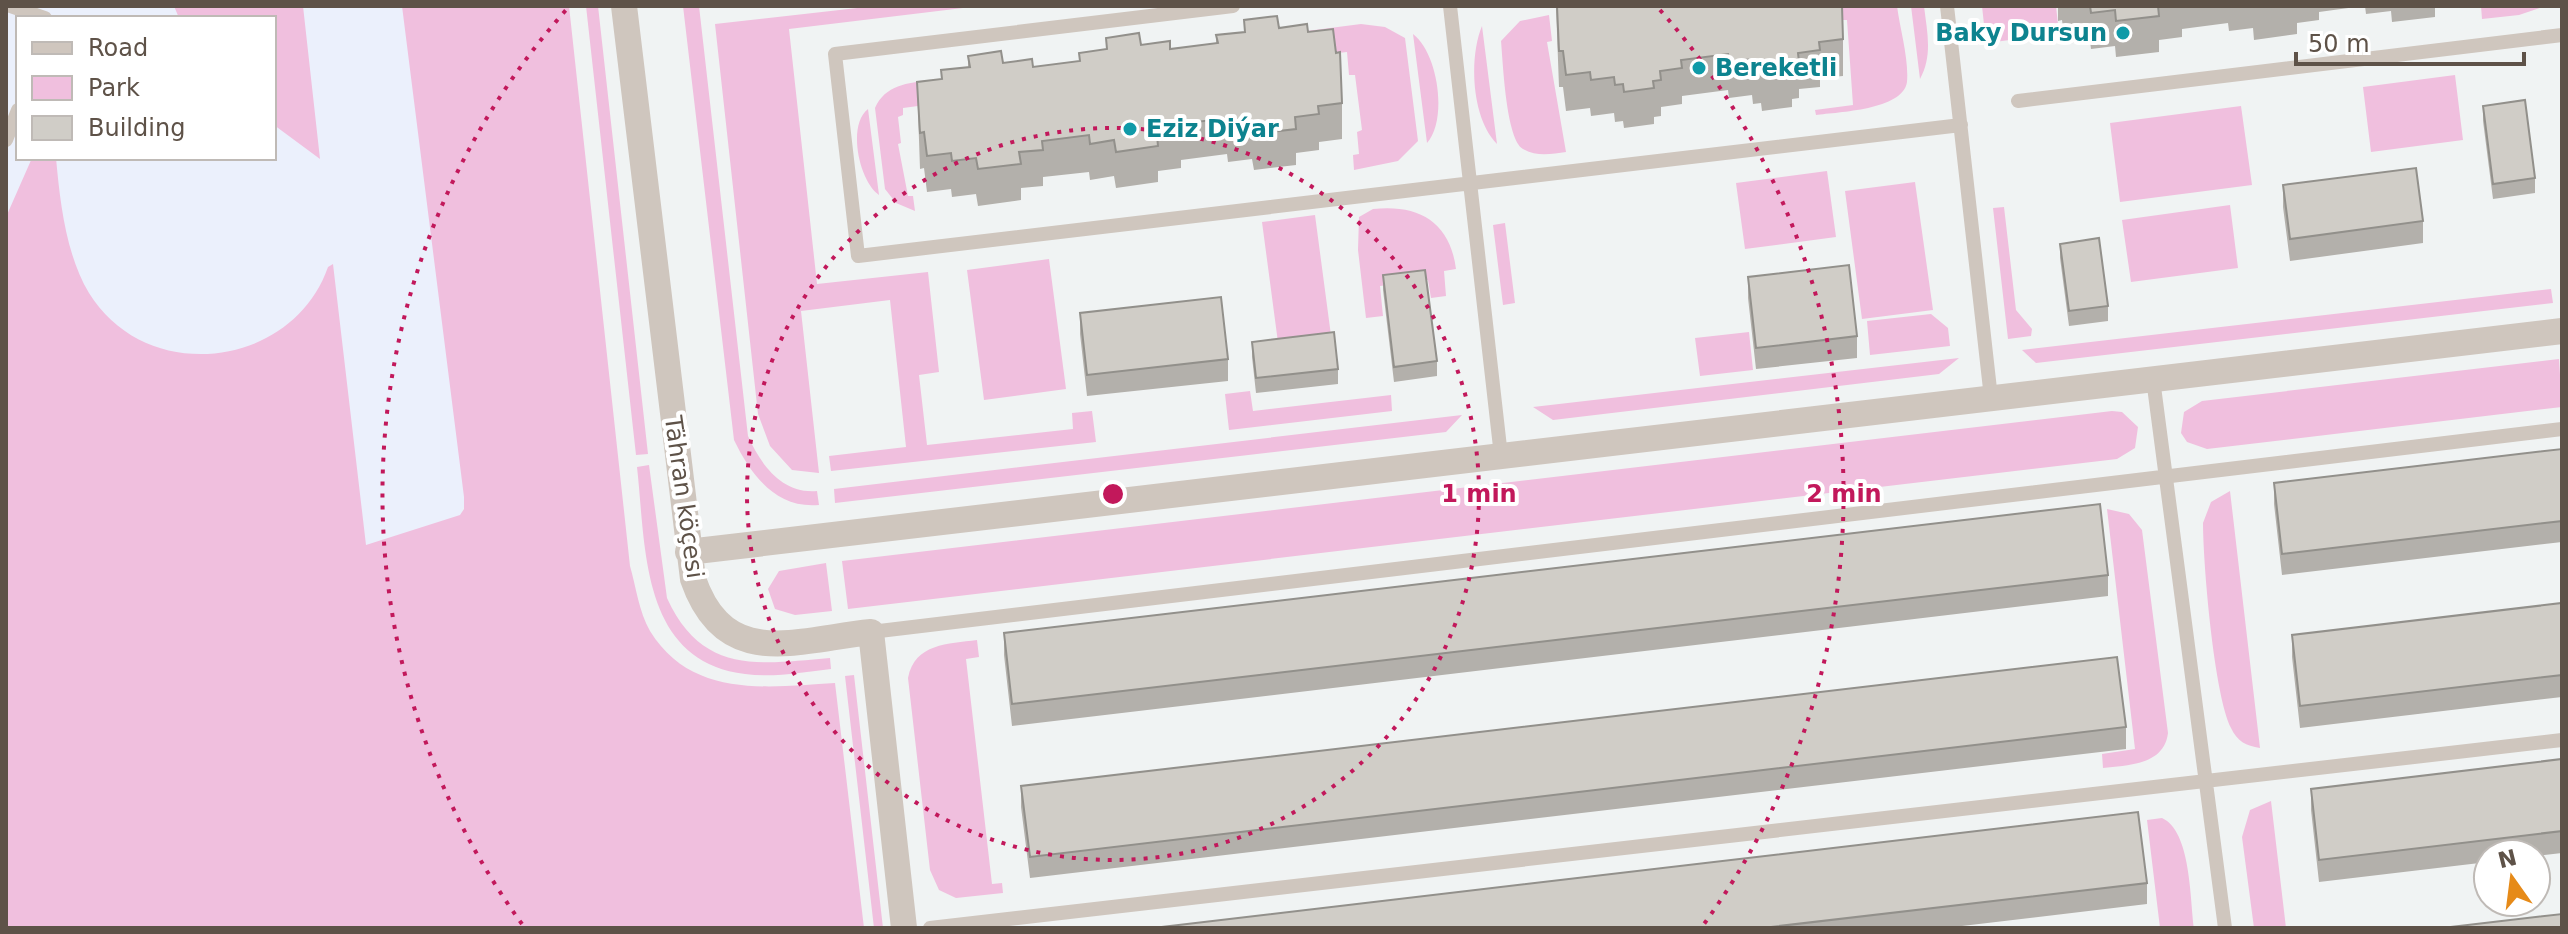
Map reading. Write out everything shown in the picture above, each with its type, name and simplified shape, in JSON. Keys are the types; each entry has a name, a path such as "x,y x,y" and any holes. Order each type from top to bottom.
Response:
{"street":[{"name":"Tähran köçesi","path":"624,6 688,552 699,596 717,624 731,635 747,641 771,643 871,632"},
{"path":"688,552 2562,331"},
{"path":"871,632 904,928"}],"lane":[{"path":"10,6 39,16"},
{"path":"1233,6 835,54 858,256 1961,125"},
{"path":"1450,6 1501,456"},
{"path":"1947,6 1991,398"},
{"path":"2018,101 2562,35"},
{"path":"6,140 16,115"},
{"path":"2153,379 2225,928"},
{"path":"871,632 2562,429"},
{"path":"930,928 2562,740"}],"shaded area":[{"path":"6,6 415,6 475,480 366,748 6,814"}],"green space":[{"path":"174,6 303,6 320,159 276,126 276,16 178,16"},
{"path":"402,6 569,6 630,566 640,608 650,631 667,653 687,668 709,678 758,686 835,683 864,928 6,928 6,217 31,160 56,160 70,245 89,293 114,323 146,343 181,353 217,353 252,344 284,327 310,301 328,267 333,264 366,545 460,515 464,509"},
{"path":"586,6 598,6 648,454 636,455"},
{"path":"683,6 699,6 748,436 774,476 793,488 817,491 819,505 790,501 767,487 748,465 734,440"},
{"path":"875,6 963,8 789,29 817,284 928,272 939,372 919,375 927,445 1073,429 1072,413 1092,411 1096,442 831,471 829,456 906,447 890,300 801,311 819,473 792,470 770,446 758,414 715,24"},
{"path":"1841,6 1897,6 1906,54 1907,82 1894,99 1882,104 1816,115 1815,110 1853,105 1847,20 1842,20"},
{"path":"1911,6 1924,6 1928,52 1920,79"},
{"path":"1982,6 2056,6 2059,34 1986,43"},
{"path":"2481,6 2546,6 2519,15 2482,19"},
{"path":"1549,15 1552,41 1547,42 1566,152 1539,154 1523,149 1513,131 1506,100 1501,41 1520,21"},
{"path":"1361,24 1385,27 1405,38 1418,141 1398,161 1354,170 1353,155 1359,154 1357,132 1362,130 1355,75 1349,75 1347,52 1302,57 1299,32"},
{"path":"1482,26 1497,144 1488,133 1477,103 1475,54"},
{"path":"1413,34 1429,56 1437,87 1437,119 1427,143"},
{"path":"2455,75 2463,140 2371,152 2363,87"},
{"path":"930,80 933,104 903,108 903,115 898,117 901,143 898,144 908,196 913,196 915,211 896,203 885,189 875,108 891,90"},
{"path":"2241,106 2252,185 2120,202 2110,123"},
{"path":"868,109 879,195 866,178 858,153 858,127"},
{"path":"1827,171 1836,237 1745,249 1736,183"},
{"path":"1915,182 1933,310 1862,319 1845,191"},
{"path":"2230,205 2238,268 2131,282 2122,220"},
{"path":"2004,207 2016,310 2032,329 2031,336 2008,339 1993,208"},
{"path":"1390,208 1418,213 1439,228 1453,253 1456,269 1444,271 1446,296 1431,298 1428,280 1380,286 1383,316 1366,318 1358,250 1359,217 1373,209"},
{"path":"1315,215 1332,343 1279,350 1262,222"},
{"path":"1505,223 1515,303 1503,305 1493,225"},
{"path":"1049,259 1066,389 984,400 967,270"},
{"path":"2551,289 2553,303 2036,363 2022,350"},
{"path":"1931,314 1948,328 1950,346 1870,355 1867,321"},
{"path":"1749,332 1753,370 1700,376 1695,338"},
{"path":"1959,358 1939,374 1553,420 1533,407"},
{"path":"2559,359 2562,407 2207,449 2187,442 2181,433 2184,412 2202,401"},
{"path":"1250,391 1253,411 1391,395 1392,411 1229,430 1225,394"},
{"path":"2122,412 2138,427 2135,448 2117,459 848,609 842,561"},
{"path":"1462,415 1446,432 835,503 834,489"},
{"path":"649,465 667,598 681,623 697,641 715,652 756,662 830,658 831,669 777,675 745,674 711,665 685,647 667,624 655,596 647,564 637,467"},
{"path":"2230,491 2260,748 2242,742 2231,728 2219,687 2211,628 2203,523 2211,502"},
{"path":"2107,509 2129,514 2142,530 2168,733 2160,752 2153,757 2134,764 2103,768 2102,754 2135,749"},
{"path":"826,563 832,611 795,615 775,609 768,589 779,571"},
{"path":"977,640 979,657 966,659 992,884 1002,883 1003,893 956,898 939,890 930,870 908,678 918,658 934,647"},
{"path":"854,675 883,928 874,928 845,676"},
{"path":"2271,801 2286,928 2254,928 2242,837 2250,810"},
{"path":"2162,818 2172,825 2184,851 2194,928 2160,928 2147,820"}],"building":[{"path":"1557,6 1842,6 1843,39 1819,42 1820,50 1798,53 1799,62 1790,63 1792,71 1762,74 1761,67 1753,68 1752,59 1729,62 1728,54 1681,60 1682,68 1660,71 1661,80 1653,81 1654,88 1624,92 1623,84 1615,85 1614,77 1591,80 1590,72 1566,75 1563,51 1559,51"},
{"path":"2090,6 2158,6 2159,16 2116,21 2115,10 2091,13"},
{"name":"Eziz Diýar","path":"1277,16 1279,28 1307,24 1308,32 1333,29 1336,53 1340,52 1342,103 1318,106 1319,114 1295,117 1296,129 1254,134 1252,123 1228,126 1227,118 1180,124 1181,132 1157,135 1158,146 1116,152 1114,140 1090,144 1089,135 1042,141 1043,150 1019,152 1021,164 978,169 976,158 952,161 951,153 927,156 924,132 920,133 917,82 942,79 941,70 970,67 968,56 1001,51 1003,63 1032,59 1033,67 1080,61 1079,53 1107,49 1106,38 1139,33 1141,45 1170,41 1170,49 1218,43 1216,35 1245,32 1244,20"},
{"path":"2525,100 2535,178 2493,184 2483,106"},
{"path":"2416,168 2423,221 2290,239 2283,185"},
{"path":"2099,238 2108,306 2069,311 2060,244"},
{"path":"1849,265 1857,336 1756,348 1748,277"},
{"path":"1425,270 1437,361 1394,367 1383,275"},
{"path":"1221,297 1228,359 1087,375 1080,313"},
{"path":"1334,332 1338,369 1256,378 1252,342"},
{"path":"2562,449 2562,521 2282,554 2274,483"},
{"path":"2100,504 2108,575 1012,704 1004,633"},
{"path":"2562,603 2562,675 2300,706 2292,635"},
{"path":"2117,657 2126,727 1030,857 1021,786"},
{"path":"2562,759 2562,831 2503,838 2472,838 2472,842 2319,860 2311,789"},
{"path":"2138,812 2147,883 1762,928 1153,928"},
{"path":"2562,914 2562,928 2442,928 2552,918 2552,915"}],"place":[{"name":"Baky Dursun","path":"2123,33"},
{"name":"Bereketli","path":"1699,68"},
{"name":"Eziz Diýar","path":"1130,129"}]}
